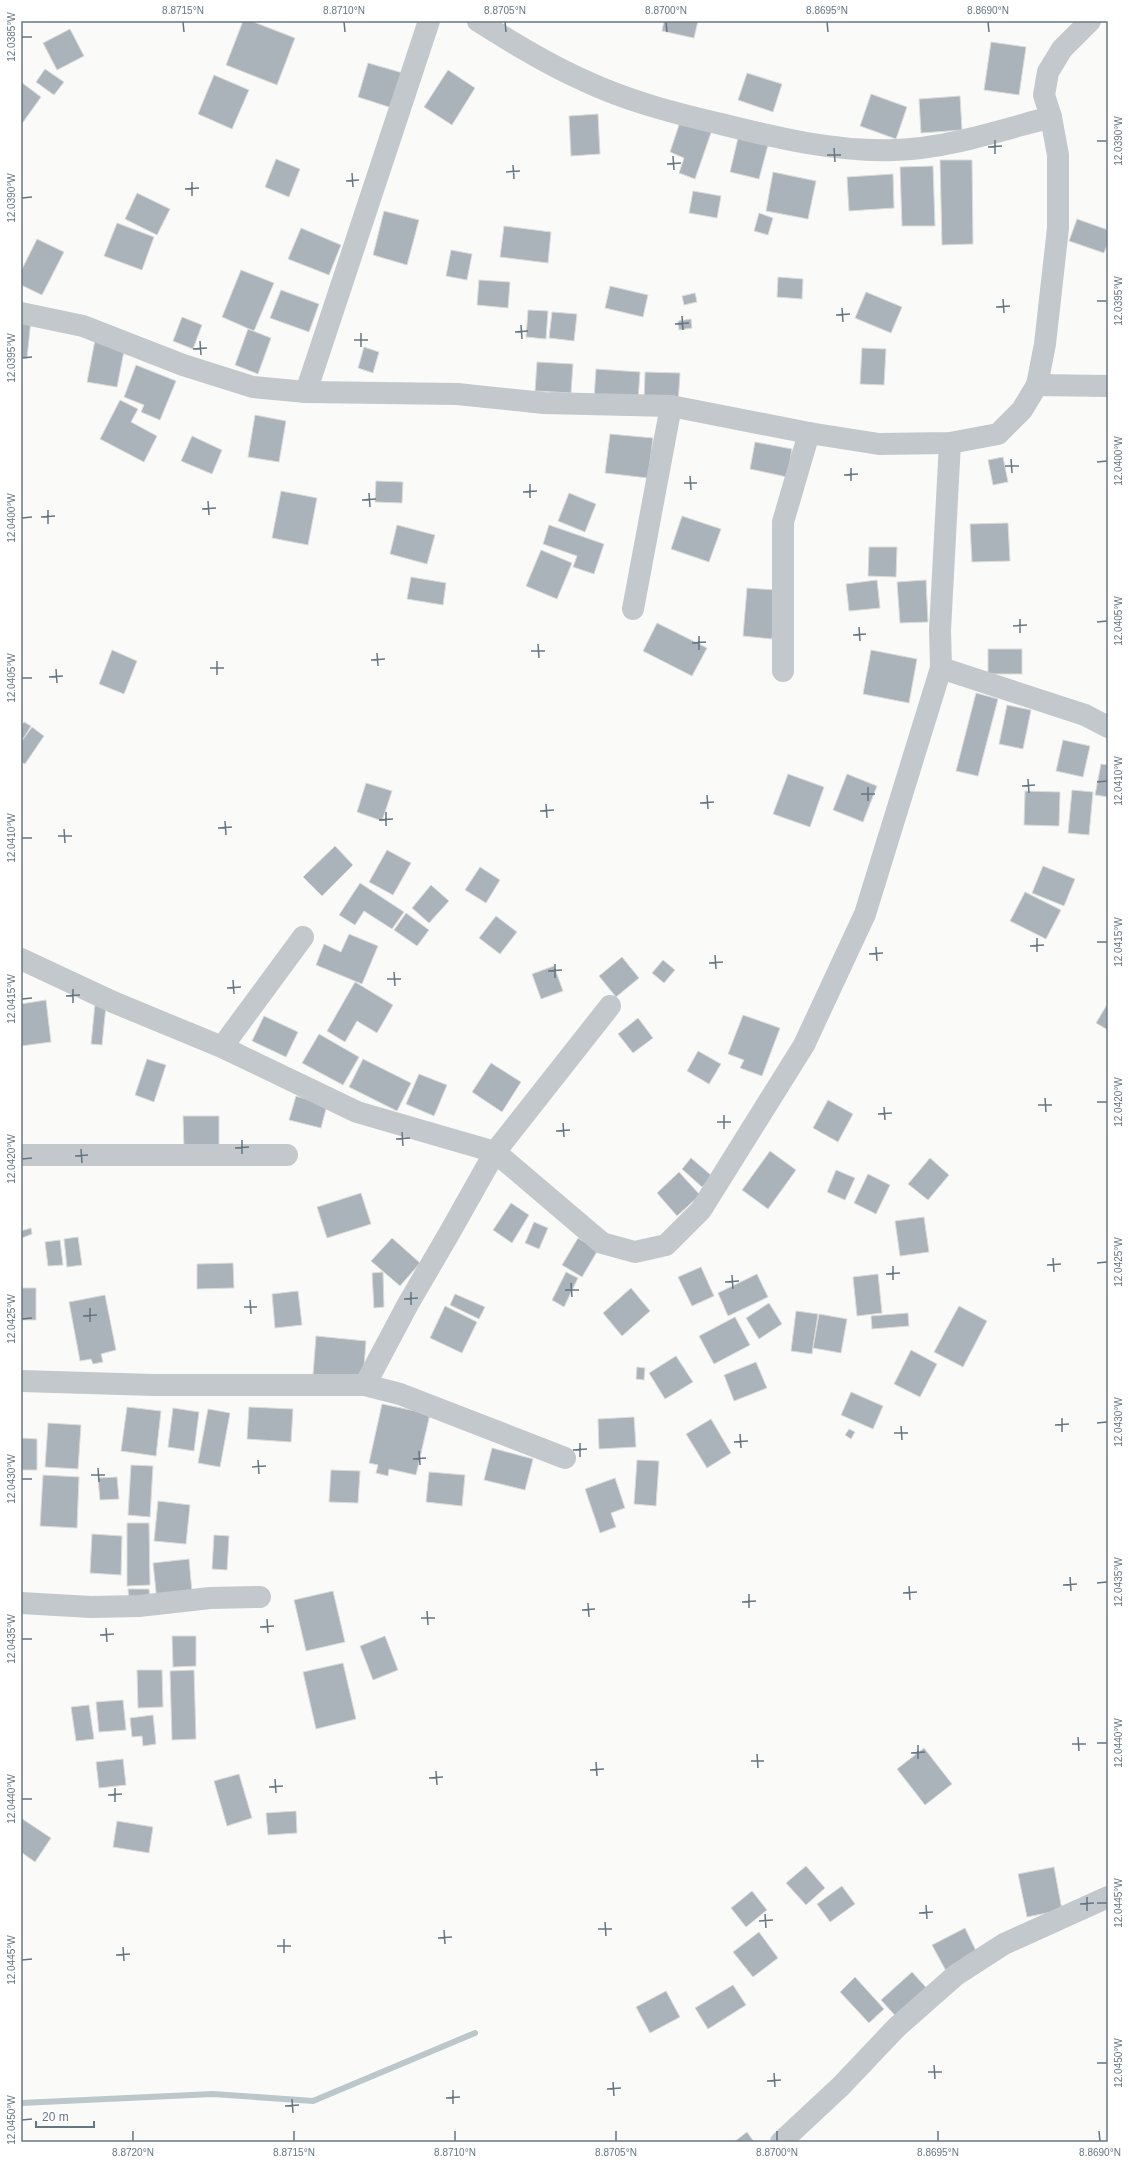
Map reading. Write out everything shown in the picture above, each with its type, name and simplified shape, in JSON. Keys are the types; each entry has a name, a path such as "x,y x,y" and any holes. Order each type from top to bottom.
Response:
{"street":[{"path":"306,392 429,21"},
{"path":"478,21 512,42 583,80 654,108 762,134 824,146 895,150 953,142 1051,117"},
{"path":"21,313 83,326 183,365 252,387 306,392 457,394 544,403 671,406 809,433 878,444 950,443 998,434 1022,410 1037,385 1045,344 1058,228 1058,155 1051,117 1044,95 1048,72 1062,49 1090,21"},
{"path":"1037,385 1108,386"},
{"path":"633,609 671,406"},
{"path":"783,671 783,522 809,433"},
{"path":"21,959 113,1002 222,1047 357,1112 495,1152 602,1243 635,1252 666,1245 701,1210 804,1045 865,914 941,668 940,630 950,443"},
{"path":"941,668 1085,715 1108,727"},
{"path":"222,1047 303,937"},
{"path":"365,1385 408,1304 495,1152 610,1006"},
{"path":"21,1155 287,1155"},
{"path":"21,1381 154,1385 365,1385 408,1397 565,1458"},
{"path":"21,1603 91,1607 139,1606 210,1598 260,1597"},
{"path":"781,2142 841,2086 897,2027 956,1975 1004,1944 1108,1897"}],"building":[{"path":"243,21 251,21 295,38 277,85 226,65"},
{"path":"664,21 698,21 694,38 662,31"},
{"path":"70,29 84,56 57,70 43,43"},
{"path":"991,42 1026,47 1019,95 984,90"},
{"path":"368,63 403,73 392,108 358,97"},
{"path":"45,69 64,82 54,95 36,82"},
{"path":"448,70 475,88 452,125 424,107"},
{"path":"747,73 782,84 773,112 738,100"},
{"path":"214,75 249,90 232,129 198,114"},
{"path":"21,82 41,97 21,125"},
{"path":"871,94 907,107 896,139 860,126"},
{"path":"960,96 962,130 921,133 919,99"},
{"path":"598,114 600,154 571,156 569,116"},
{"path":"681,119 712,130 695,179 679,173 684,158 670,152"},
{"path":"738,138 768,145 759,179 730,172"},
{"path":"276,159 300,169 289,197 265,187"},
{"path":"940,160 972,160 973,244 942,245"},
{"path":"933,166 935,226 902,226 900,167"},
{"path":"773,172 816,181 808,219 766,211"},
{"path":"893,174 894,208 849,211 847,177"},
{"path":"693,191 721,196 717,218 689,213"},
{"path":"137,193 170,209 157,235 125,219"},
{"path":"384,211 419,220 407,265 373,255"},
{"path":"759,213 773,218 768,235 754,231"},
{"path":"1077,219 1108,230 1108,242 1104,253 1069,241"},
{"path":"117,223 154,237 142,270 104,256"},
{"path":"504,226 551,232 548,263 500,257"},
{"path":"301,228 341,245 329,275 288,259"},
{"path":"37,239 64,252 42,295 21,285 21,271"},
{"path":"451,250 472,254 467,280 446,276"},
{"path":"241,270 274,283 254,331 222,317"},
{"path":"778,277 803,279 802,299 777,297"},
{"path":"479,280 510,282 508,308 477,305"},
{"path":"610,286 648,295 643,317 605,308"},
{"path":"281,290 319,304 309,332 270,318"},
{"path":"866,292 902,307 891,333 855,318"},
{"path":"695,293 697,302 684,305 682,296"},
{"path":"528,310 548,311 546,339 526,337"},
{"path":"552,312 577,314 574,341 549,338"},
{"path":"182,317 202,325 193,349 173,341"},
{"path":"21,319 31,320 27,358 21,358"},
{"path":"691,319 692,328 679,330 678,321"},
{"path":"248,329 271,338 258,374 235,365"},
{"path":"95,340 125,346 117,387 87,382"},
{"path":"364,347 379,352 373,373 358,368"},
{"path":"862,348 886,349 884,385 860,384"},
{"path":"537,362 573,364 571,393 535,391"},
{"path":"136,365 176,381 160,420 141,412 144,405 124,397"},
{"path":"596,369 640,372 638,401 594,399"},
{"path":"645,372 680,373 678,404 644,402"},
{"path":"120,400 138,409 131,422 157,436 144,462 100,439"},
{"path":"255,415 286,421 279,462 248,457"},
{"path":"610,434 653,438 648,478 605,473"},
{"path":"192,436 222,450 212,474 181,461"},
{"path":"755,442 792,449 787,477 750,469"},
{"path":"1003,457 1008,482 993,485 988,460"},
{"path":"376,481 403,482 402,503 375,502"},
{"path":"281,491 317,498 308,545 272,538"},
{"path":"569,493 596,504 585,532 558,521"},
{"path":"682,516 721,529 709,562 671,549"},
{"path":"1008,523 1010,561 972,562 970,524"},
{"path":"397,525 435,535 427,564 390,554"},
{"path":"549,525 604,544 594,574 573,567 577,556 543,544"},
{"path":"869,547 897,547 896,577 868,576"},
{"path":"541,550 572,563 557,599 526,586"},
{"path":"411,577 446,583 443,605 407,599"},
{"path":"877,580 880,608 849,611 846,584"},
{"path":"926,580 928,622 900,623 897,582"},
{"path":"747,588 776,590 772,639 743,636"},
{"path":"657,623 707,648 692,676 643,651"},
{"path":"988,649 1022,649 1022,674 988,674"},
{"path":"112,650 137,661 124,694 99,684"},
{"path":"871,650 917,659 909,703 863,694"},
{"path":"976,693 998,699 978,776 956,771"},
{"path":"1007,705 1031,710 1023,749 999,744"},
{"path":"24,722 31,726 23,739 21,737 21,726"},
{"path":"32,727 44,736 25,764 21,762 21,742"},
{"path":"1063,740 1090,746 1083,777 1056,771"},
{"path":"1101,764 1108,765 1108,797 1095,795"},
{"path":"788,774 824,787 810,827 773,814"},
{"path":"847,774 877,786 863,822 833,810"},
{"path":"366,783 392,791 382,821 357,812"},
{"path":"1072,790 1093,792 1089,835 1068,833"},
{"path":"1025,791 1060,792 1059,826 1024,825"},
{"path":"335,846 353,865 322,896 303,877"},
{"path":"387,850 411,863 393,895 369,882"},
{"path":"1043,866 1075,879 1064,906 1032,893"},
{"path":"480,867 500,880 486,903 465,890"},
{"path":"360,883 404,912 392,929 364,911 355,925 339,915"},
{"path":"431,885 449,901 429,923 412,908"},
{"path":"1025,892 1061,910 1046,939 1010,921"},
{"path":"406,913 429,930 417,946 394,930"},
{"path":"496,916 517,932 500,954 479,938"},
{"path":"349,934 378,946 362,984 316,965 324,944 341,952"},
{"path":"622,957 639,978 616,997 599,976"},
{"path":"663,960 675,970 664,983 652,973"},
{"path":"554,966 563,991 541,999 532,974"},
{"path":"355,982 393,1005 377,1033 357,1021 345,1042 327,1031"},
{"path":"46,1000 51,1042 21,1046 21,1004"},
{"path":"1108,1003 1108,1030 1096,1023"},
{"path":"95,1004 106,1006 102,1045 91,1044"},
{"path":"743,1015 780,1028 762,1076 740,1068 744,1060 728,1054"},
{"path":"264,1016 298,1032 286,1057 252,1041"},
{"path":"638,1018 653,1038 633,1053 618,1034"},
{"path":"319,1034 359,1057 343,1085 302,1063"},
{"path":"698,1051 721,1064 709,1084 687,1071"},
{"path":"147,1059 166,1065 154,1102 135,1095"},
{"path":"363,1059 411,1083 397,1111 349,1087"},
{"path":"491,1063 521,1082 502,1112 472,1092"},
{"path":"419,1074 447,1085 434,1116 406,1104"},
{"path":"296,1096 327,1105 321,1128 289,1120"},
{"path":"828,1100 853,1114 838,1142 813,1128"},
{"path":"183,1116 219,1116 219,1147 184,1148"},
{"path":"770,1151 796,1170 768,1209 742,1190"},
{"path":"691,1158 712,1176 702,1187 682,1169"},
{"path":"930,1158 949,1175 928,1200 908,1184"},
{"path":"836,1170 855,1178 845,1200 827,1192"},
{"path":"679,1172 700,1195 677,1216 657,1193"},
{"path":"868,1174 890,1185 876,1214 854,1203"},
{"path":"361,1193 371,1224 327,1238 317,1207"},
{"path":"511,1203 529,1215 512,1243 493,1230"},
{"path":"924,1217 929,1252 900,1256 895,1221"},
{"path":"534,1222 548,1228 539,1249 525,1243"},
{"path":"31,1228 32,1234 22,1238 21,1231"},
{"path":"78,1237 82,1265 67,1267 64,1239"},
{"path":"392,1238 420,1263 400,1286 371,1261"},
{"path":"578,1238 598,1250 582,1277 562,1265"},
{"path":"60,1240 63,1265 48,1266 45,1242"},
{"path":"233,1263 234,1288 197,1289 197,1264"},
{"path":"701,1267 714,1296 692,1306 678,1277"},
{"path":"383,1272 384,1307 374,1308 372,1273"},
{"path":"566,1272 578,1278 564,1307 552,1300"},
{"path":"757,1274 768,1297 728,1316 718,1293"},
{"path":"878,1274 882,1313 857,1316 853,1277"},
{"path":"21,1288 36,1288 36,1320 21,1320"},
{"path":"631,1288 650,1311 622,1336 603,1313"},
{"path":"298,1291 302,1325 275,1328 272,1294"},
{"path":"455,1294 485,1307 479,1319 450,1305"},
{"path":"105,1295 116,1350 101,1354 103,1362 93,1364 91,1359 80,1361 69,1302"},
{"path":"769,1303 782,1324 759,1339 746,1318"},
{"path":"445,1306 477,1322 462,1353 430,1338"},
{"path":"959,1306 987,1321 963,1367 934,1352"},
{"path":"796,1311 818,1314 812,1354 791,1351"},
{"path":"908,1313 909,1326 872,1329 871,1316"},
{"path":"819,1314 847,1319 841,1353 813,1348"},
{"path":"735,1317 750,1345 714,1364 699,1336"},
{"path":"316,1336 366,1341 363,1379 313,1375"},
{"path":"911,1350 937,1364 920,1397 894,1384"},
{"path":"676,1356 693,1382 665,1399 649,1373"},
{"path":"756,1362 767,1388 734,1401 724,1375"},
{"path":"637,1367 645,1368 644,1380 636,1379"},
{"path":"851,1392 883,1406 873,1429 841,1415"},
{"path":"382,1404 430,1414 416,1475 389,1469 388,1476 376,1473 378,1465 369,1463"},
{"path":"127,1407 161,1411 156,1456 121,1451"},
{"path":"249,1407 293,1409 291,1442 247,1439"},
{"path":"173,1408 199,1412 194,1451 168,1447"},
{"path":"208,1409 230,1413 220,1467 198,1463"},
{"path":"634,1417 636,1447 599,1449 598,1419"},
{"path":"711,1419 731,1453 707,1468 686,1434"},
{"path":"48,1423 81,1425 78,1469 45,1467"},
{"path":"849,1429 855,1432 851,1439 845,1435"},
{"path":"21,1438 37,1439 37,1470 21,1470"},
{"path":"492,1448 533,1459 525,1490 484,1480"},
{"path":"637,1460 659,1461 656,1506 634,1504"},
{"path":"131,1465 153,1466 150,1517 128,1515"},
{"path":"331,1470 360,1471 358,1503 329,1502"},
{"path":"429,1472 465,1475 462,1506 426,1502"},
{"path":"43,1475 79,1477 77,1528 40,1526"},
{"path":"117,1477 119,1499 100,1500 98,1478"},
{"path":"615,1478 625,1508 611,1513 616,1527 600,1533 585,1489"},
{"path":"158,1501 190,1505 186,1544 154,1541"},
{"path":"127,1523 149,1523 150,1585 127,1586"},
{"path":"92,1534 122,1536 121,1575 90,1573"},
{"path":"214,1535 229,1536 227,1570 212,1569"},
{"path":"189,1559 192,1592 157,1601 153,1563"},
{"path":"128,1589 149,1589 150,1600 129,1600"},
{"path":"333,1591 345,1642 306,1651 294,1600"},
{"path":"172,1636 196,1636 196,1666 173,1667"},
{"path":"385,1636 398,1670 373,1680 360,1646"},
{"path":"343,1663 356,1719 316,1729 303,1672"},
{"path":"137,1670 162,1670 163,1707 138,1708"},
{"path":"194,1670 196,1739 172,1740 170,1671"},
{"path":"123,1700 126,1730 99,1732 96,1702"},
{"path":"89,1705 94,1739 76,1741 71,1707"},
{"path":"153,1715 156,1744 143,1746 142,1736 132,1737 130,1718"},
{"path":"924,1748 952,1784 925,1805 897,1769"},
{"path":"123,1759 126,1785 99,1788 96,1762"},
{"path":"239,1774 252,1818 227,1826 214,1781"},
{"path":"296,1811 297,1833 268,1835 266,1813"},
{"path":"21,1818 51,1838 35,1862 21,1852"},
{"path":"117,1821 153,1827 149,1853 113,1847"},
{"path":"806,1866 825,1888 806,1905 786,1883"},
{"path":"1054,1867 1062,1910 1027,1917 1018,1874"},
{"path":"842,1886 855,1904 830,1922 817,1904"},
{"path":"752,1891 767,1910 746,1927 731,1908"},
{"path":"965,1928 978,1955 946,1971 932,1945"},
{"path":"759,1932 778,1958 753,1977 733,1952"},
{"path":"912,1972 931,1993 901,2022 881,2000"},
{"path":"855,1977 884,2009 869,2023 840,1992"},
{"path":"733,1985 746,2005 708,2029 695,2008"},
{"path":"666,1991 680,2017 650,2033 636,2007"},
{"path":"747,2132 754,2142 734,2142"}],"waterway":[{"path":"21,2103 213,2094 313,2101 475,2033"}]}
